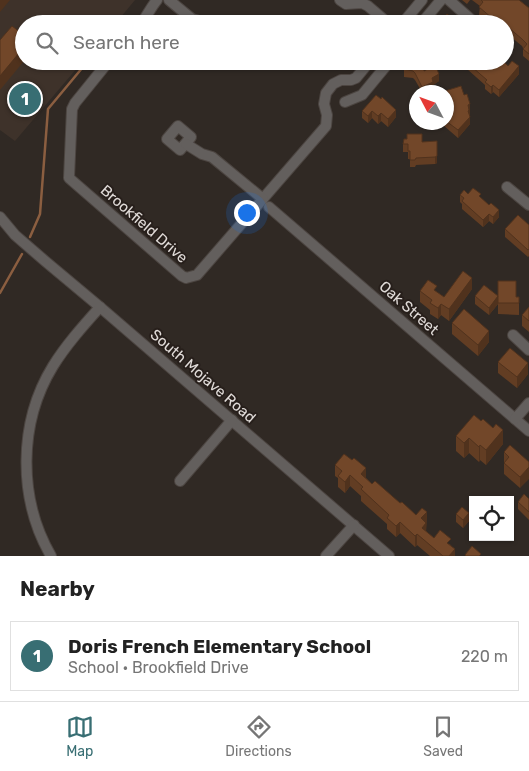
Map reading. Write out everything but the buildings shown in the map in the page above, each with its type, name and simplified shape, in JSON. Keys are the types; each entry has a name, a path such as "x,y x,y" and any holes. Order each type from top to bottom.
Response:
{"street":[{"path":"147,15 157,0"},
{"path":"169,0 187,15"},
{"path":"340,0 346,4 362,3 378,15"},
{"path":"410,15 422,0"},
{"path":"429,15 442,0"},
{"path":"449,0 466,15"},
{"name":"Brookfield Drive","path":"102,70 72,109 69,178 186,278 197,275 266,203 326,126 327,115 324,104 326,93 332,84 341,80 356,78 363,70"},
{"path":"346,102 362,95 383,70"},
{"name":"Oak Street","path":"186,144 202,154 212,157 529,431"},
{"path":"507,187 529,205"},
{"name":"South Mojave Road","path":"0,217 15,235 389,556"},
{"path":"51,556 40,534 26,477 26,462 33,411 52,367 67,345 100,307"},
{"path":"513,336 529,350"},
{"path":"515,419 529,403"},
{"path":"180,482 232,420"},
{"path":"326,556 354,525"}],"shaded area":[{"path":"0,0 135,0 122,15 15,15 15,70 75,70 15,141 0,130"}],"waterway":[{"path":"30,237 40,214 48,109 80,70"},
{"path":"0,293 22,254"}],"place":[{"name":"Doris French Elementary School","path":"25,99"}]}
